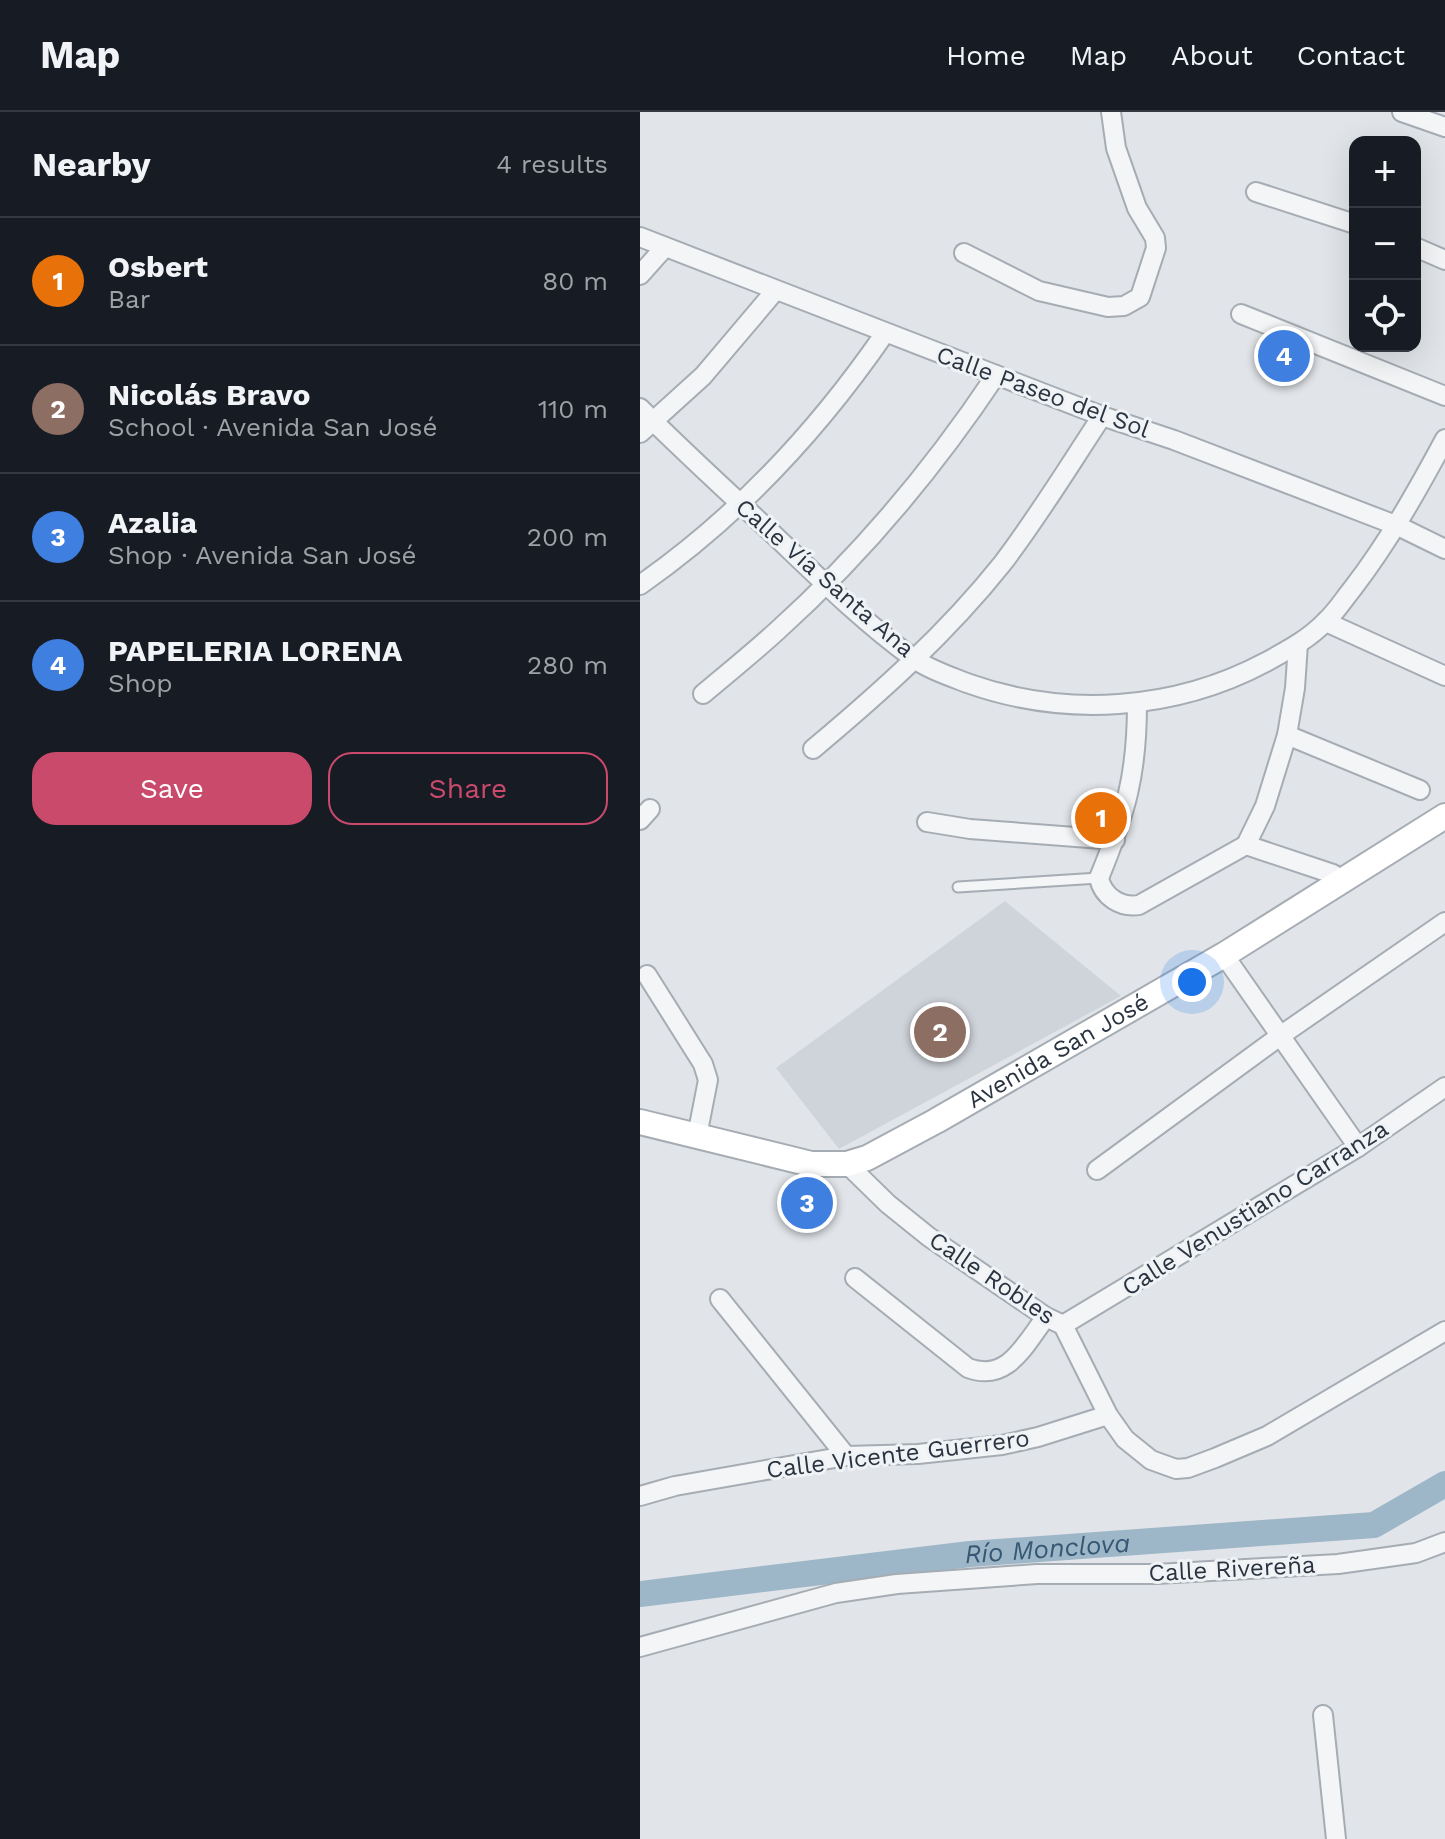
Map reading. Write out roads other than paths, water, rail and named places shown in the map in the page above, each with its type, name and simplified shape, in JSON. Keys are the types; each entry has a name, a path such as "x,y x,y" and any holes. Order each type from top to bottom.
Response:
{"street":[{"path":"964,253 1039,291 1108,307 1124,306 1140,297 1156,248 1155,238 1137,208 1121,163 1111,112"},
{"path":"1402,112 1445,127"},
{"path":"1256,192 1349,222"},
{"name":"Calle Paseo del Sol","path":"640,237 1102,416 1174,440 1398,526 1445,549"},
{"path":"640,275 665,247"},
{"path":"1421,250 1445,260"},
{"path":"647,428 703,376 775,291"},
{"path":"1241,314 1445,396"},
{"path":"640,585 740,504 815,424 885,333"},
{"path":"703,694 778,630 825,584 903,499 973,410 996,375"},
{"name":"Calle Vía Santa Ana","path":"640,408 647,428 740,504 825,584 914,659 998,694 1046,703 1093,706 1137,704 1220,683 1298,644 1326,622 1398,526 1445,439"},
{"path":"813,749 887,687 1001,564 1102,416"},
{"path":"1326,622 1445,676"},
{"path":"1137,704 1133,780 1115,840 1099,878 1104,891 1126,906 1139,905 1246,845 1265,806 1287,735 1298,644"},
{"path":"1287,735 1420,790"},
{"path":"927,822 970,829 1115,840"},
{"name":"Avenida San José","path":"640,1122 811,1164 847,1164 886,1150 1442,826"},
{"path":"1246,845 1333,874"},
{"path":"1097,1170 1280,1036 1445,922"},
{"path":"1224,955 1358,1147"},
{"path":"647,975 703,1064 708,1080 697,1136"},
{"name":"Calle Venustiano Carranza","path":"1055,1321 1358,1147 1445,1087"},
{"name":"Calle Robles","path":"847,1164 888,1204 929,1237 1055,1321 1125,1439 1151,1460 1176,1469 1188,1468 1267,1436 1445,1331"},
{"path":"855,1278 977,1372 988,1373 1008,1366 1055,1321"},
{"path":"720,1299 846,1456"},
{"name":"Calle Vicente Guerrero","path":"640,1496 675,1486 846,1456 918,1454 1002,1445 1108,1415"},
{"name":"Calle Rivereña","path":"640,1647 836,1593 897,1584 1023,1575 1169,1574 1338,1564 1416,1553 1445,1542"},
{"path":"1323,1715 1336,1839"}],"lane":[{"path":"958,887 1099,878"}],"waterway":[{"name":"Río Monclova","path":"640,1594 970,1554 1374,1525 1445,1484"}],"place":[{"name":"PAPELERIA LORENA","path":"1284,356"},
{"name":"Osbert","path":"1101,818"},
{"name":"Nicolás Bravo","path":"940,1032"},
{"name":"Azalia","path":"807,1203"}]}
